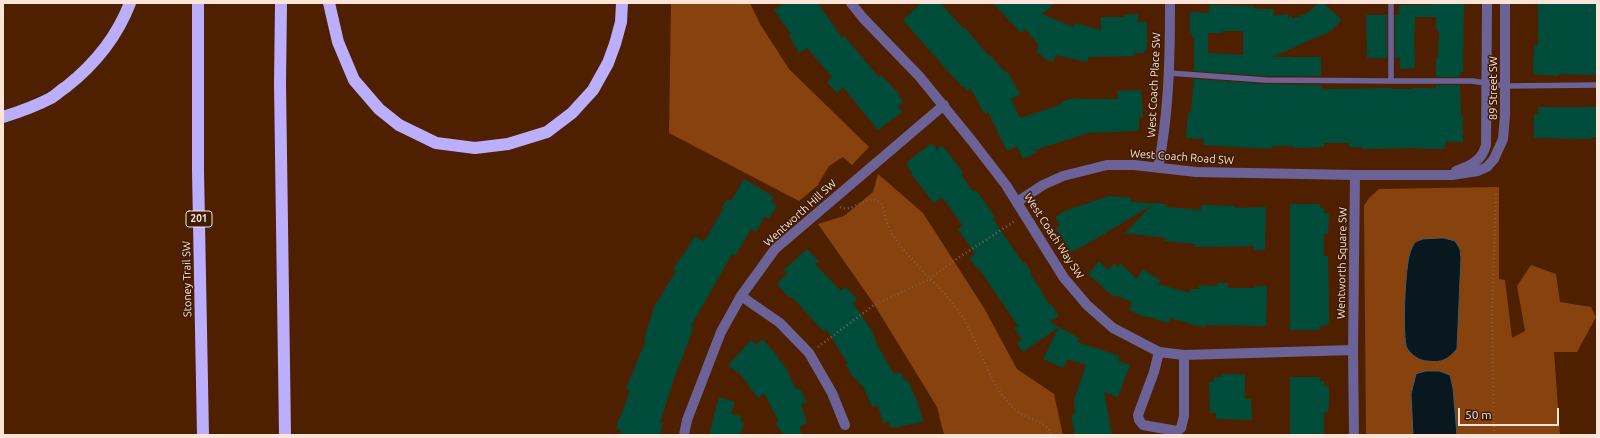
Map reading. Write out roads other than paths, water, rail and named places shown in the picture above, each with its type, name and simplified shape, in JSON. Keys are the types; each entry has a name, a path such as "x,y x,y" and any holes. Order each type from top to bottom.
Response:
{"highway":[{"path":"3,117 18,113 52,97 80,76 104,48 122,22 130,3"},
{"name":"Stoney Trail SW","path":"198,3 198,171 203,435"},
{"path":"281,3 280,84 285,435"},
{"path":"328,3 338,42 354,80 379,109 399,125 436,143 474,148 508,144 546,132 572,113 593,90 608,63 615,44 620,22 622,3"}],"street":[{"name":"West Coach Way SW","path":"851,3 863,18 919,76 944,105 972,140 1017,202 1064,278 1087,305 1113,328 1159,352 1184,355 1353,350"},
{"name":"West Coach Place SW","path":"1158,168 1166,116 1169,74 1170,3"},
{"name":"89 Street SW","path":"1438,176 1460,169 1478,160 1486,146 1487,3"},
{"name":"89 Street SW","path":"1438,176 1472,172 1486,167 1494,159 1503,139 1505,116 1505,3"},
{"name":"Wentworth Hill SW","path":"684,435 688,420 721,332 741,296 775,249 944,105"},
{"name":"West Coach Road SW","path":"1017,202 1043,185 1063,176 1106,165 1134,165 1196,172 1354,175"},
{"path":"1354,175 1438,176"},
{"name":"Wentworth Square SW","path":"1354,175 1354,435"},
{"path":"741,296 780,324 809,353 832,393 845,425"},
{"path":"1159,352 1154,372 1138,415 1139,420 1143,425 1177,431 1181,428 1184,416 1184,355"}],"lane":[{"path":"1391,3 1391,81"},
{"path":"1169,74 1266,80 1472,81 1505,86 1597,85"}]}
